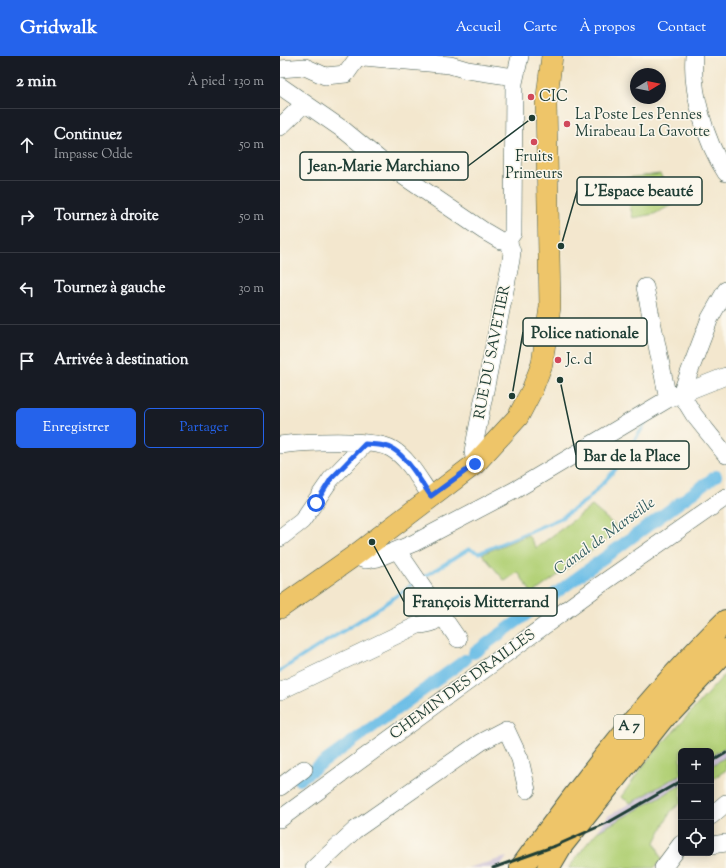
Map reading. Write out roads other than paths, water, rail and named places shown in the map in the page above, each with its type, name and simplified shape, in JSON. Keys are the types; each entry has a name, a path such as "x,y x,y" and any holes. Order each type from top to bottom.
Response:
{"highway":[{"name":"A 7","path":"521,868 541,840 654,696 726,621"},
{"name":"A 7","path":"548,868 561,846 667,713 726,650"},
{"path":"518,868 541,840"}],"main road":[{"path":"280,608 354,556 475,464 518,417 535,383 546,347 550,307 546,104 547,62"}],"street":[{"path":"694,56 697,103 718,162 726,173"},
{"path":"704,56 708,133"},
{"path":"280,68 305,66 325,76 346,74 354,58 364,57 450,65 467,70 515,77"},
{"path":"280,86 344,131 384,163 501,241 508,240 513,233 515,77 521,57"},
{"path":"280,127 304,104"},
{"name":"RUE DU SAVETIER","path":"475,464 473,451 511,260 512,252 508,240"},
{"path":"645,287 674,396 694,415 726,454"},
{"path":"674,396 710,318 726,290"},
{"path":"354,556 365,560 378,558 414,543 515,490 674,396 726,376"},
{"path":"282,440 380,445 392,449 402,458 431,496"},
{"path":"280,538 302,521 316,503 331,479 365,444"},
{"name":"CHEMIN DES DRAILLES","path":"280,819 594,589 726,497"},
{"path":"397,550 416,581 458,639"},
{"path":"280,691 418,625 436,622 440,615"},
{"path":"314,868 355,830 481,742 506,729 520,760 527,790"},
{"path":"280,787 304,769"},
{"path":"714,813 726,803"},
{"path":"714,845 726,843"},
{"path":"663,868 678,853"}],"waterway":[{"path":"422,578 469,549 479,553 561,518 587,500 616,469 647,421"},
{"name":"Canal de Marseille","path":"474,653 716,476"},
{"path":"280,671 382,606 414,583"},
{"name":"Canal de Marseille","path":"299,780 465,660"}],"railway":[{"path":"714,760 726,753"},
{"path":"493,868 555,846 609,822 678,783"}],"place":[{"name":"CIC","path":"531,97"},
{"name":"Jean-Marie Marchiano","path":"532,118"},
{"name":"La Poste Les Pennes Mirabeau La Gavotte","path":"567,124"},
{"name":"Fruits Primeurs","path":"534,142"},
{"name":"L'Espace beauté","path":"561,246"},
{"name":"Jc. d","path":"558,360"},
{"name":"Bar de la Place","path":"560,380"},
{"name":"Police nationale","path":"512,396"},
{"name":"François Mitterrand","path":"372,542"}]}
